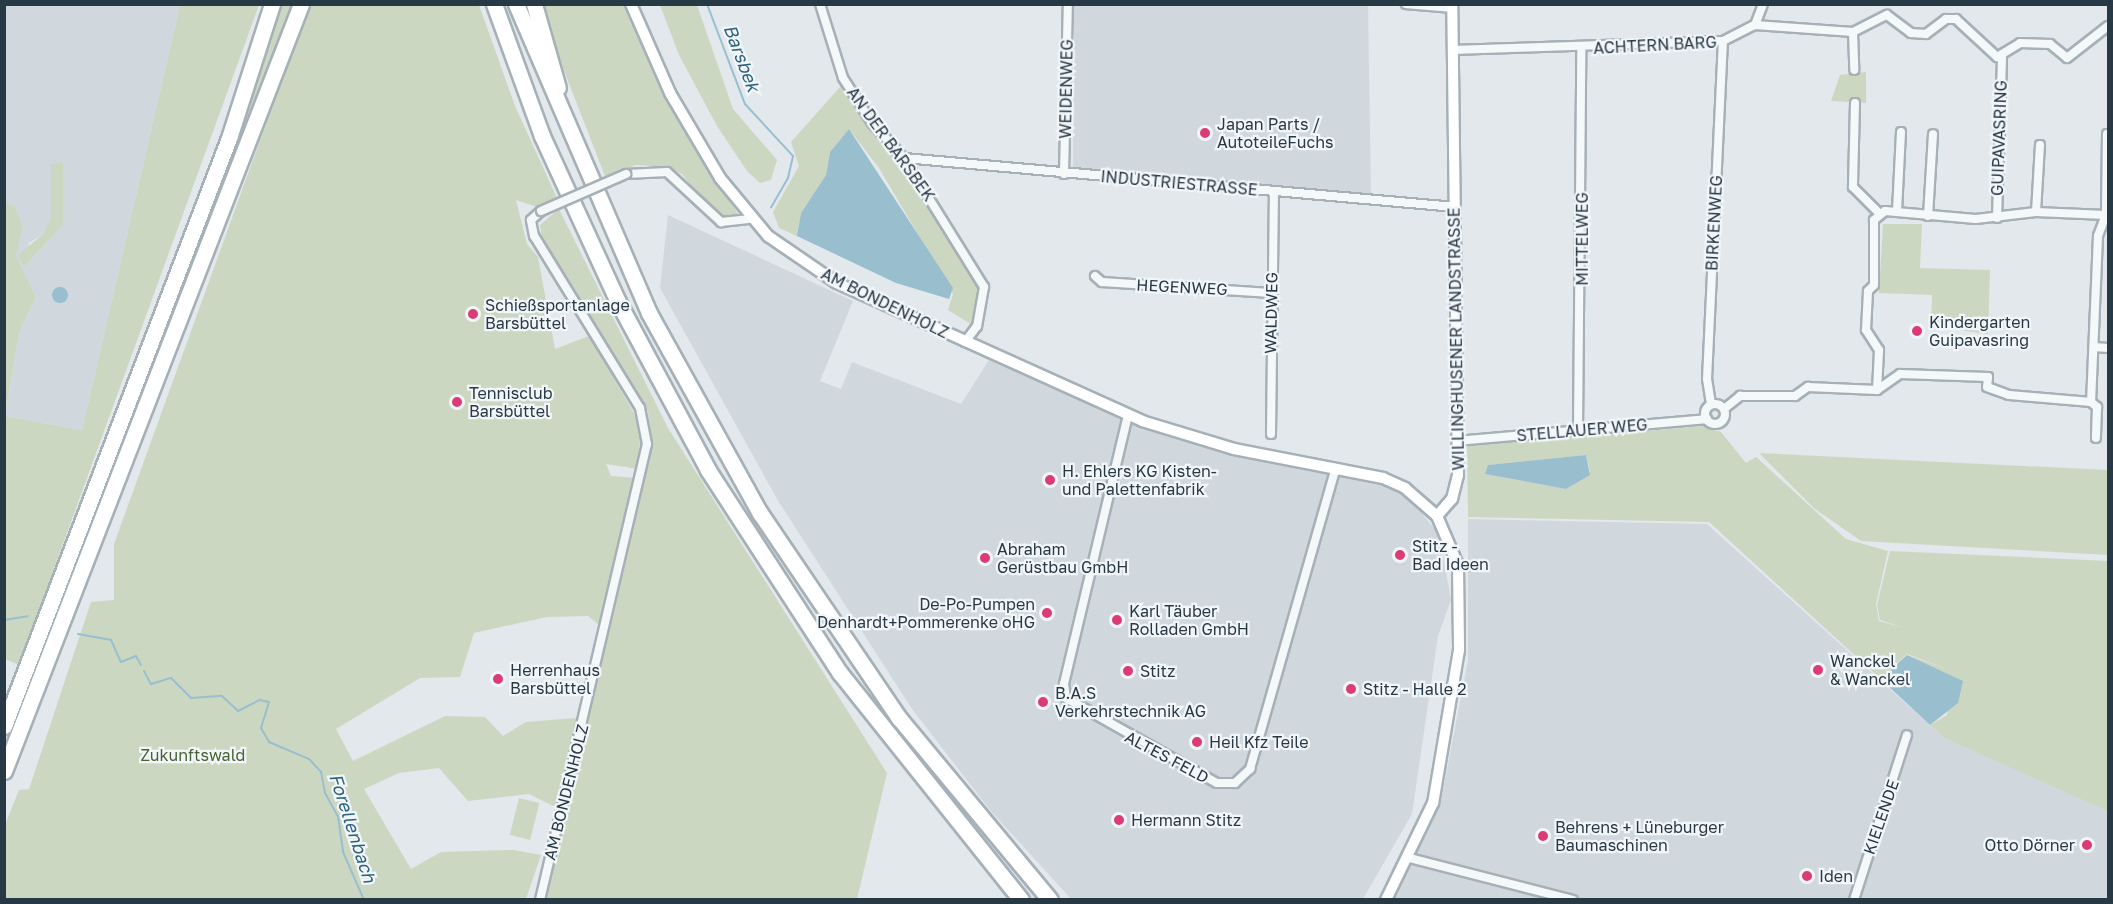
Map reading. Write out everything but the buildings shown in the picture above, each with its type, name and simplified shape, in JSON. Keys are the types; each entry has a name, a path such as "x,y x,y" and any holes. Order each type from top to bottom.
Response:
{"highway":[{"path":"4,726 229,138 273,4"},
{"path":"4,771 301,4"},
{"path":"494,4 542,136 617,300 708,470 840,673 1021,900"},
{"path":"516,4 583,166 649,313 760,513 898,718 1050,900"},
{"path":"534,4 583,166"}],"main road":[{"path":"632,4 680,112 751,219"},
{"name":"WILLINGHUSENER LANDSTRASSE","path":"1437,516 1452,499 1457,441 1452,6"},
{"name":"AM BONDENHOLZ","path":"751,219 837,283 1128,415 1234,449 1336,468 1395,483 1437,516"},
{"path":"1386,900 1410,858 1433,803 1459,650 1458,565 1437,516"}],"street":[{"name":"AN DER BARSBEK","path":"820,4 843,78 872,123 904,158 984,287 982,309 965,342"},
{"name":"WEIDENWEG","path":"1064,174 1068,4"},
{"path":"1406,4 1452,6"},
{"path":"1763,4 1755,25 1853,32 1879,15 1911,33 1926,33 1946,19 1956,19 2002,57 2020,43 2049,44 2067,58 2109,26"},
{"name":"ACHTERN BARG","path":"1452,50 1581,49 1724,41 1755,25"},
{"path":"1853,32 1854,70"},
{"name":"BIRKENWEG","path":"1711,404 1707,379 1724,41"},
{"name":"MITTELWEG","path":"1578,430 1581,49"},
{"name":"GUIPAVASRING","path":"1997,218 2002,57"},
{"path":"1856,104 1852,187 1880,214 1874,220 1874,285 1868,291 1866,330 1879,350 1877,390"},
{"path":"1897,211 1901,132"},
{"path":"1928,216 1933,134"},
{"path":"2091,402 2098,237 2107,229 2107,134"},
{"path":"2036,212 2040,145"},
{"name":"INDUSTRIESTRASSE","path":"904,158 1455,207"},
{"name":"AM BONDENHOLZ","path":"540,900 648,444 640,408 534,236 531,220 541,211 626,174 667,172 721,222 751,219"},
{"name":"WALDWEG","path":"1271,434 1274,191"},
{"name":"GUIPAVASRING","path":"1880,214 1919,210 1928,216 1997,218 2036,212 2106,215"},
{"name":"HEGENWEG","path":"1095,276 1102,282 1271,292"},
{"path":"2094,347 2109,348"},
{"path":"1707,419 1711,404 1725,409 1740,396 1795,396 1808,387 1877,390 1900,374 1988,377 1987,387 2009,395 2091,402 2097,407 2096,438"},
{"name":"STELLAUER WEG","path":"1457,441 1707,419 1718,424 1725,409"},
{"name":"ALTES FELD","path":"1128,415 1064,684 1066,698 1094,719 1217,783 1235,783 1250,768 1336,468"},
{"name":"KIELENDE","path":"1854,900 1907,735"},
{"path":"1410,858 1573,900"}],"shaded area":[{"path":"4,5 180,5 82,430 5,416 19,333 36,297 15,255 23,226 15,206 5,203","holes":["51,164 63,225 24,267 29,243 43,234 51,217"]},
{"path":"1074,5 1368,5 1371,195 1073,168"},
{"path":"668,215 853,301 820,381 841,389 852,362 961,404 989,360 1141,427 1210,449 1380,482 1409,498 1439,534 1451,600 1438,636 1412,814 1363,899 1071,899 990,810 912,709 777,499 660,288"},
{"path":"1468,519 1707,524 1944,738 2108,809 2108,899 1393,900 1440,806 1468,660"}],"green space":[{"path":"180,5 259,5 19,665 5,659 5,416 82,430"},
{"path":"278,5 292,5 244,130 237,128"},
{"name":"Zukunftswald","path":"309,5 479,5 515,106 557,198 537,207 516,200 527,244 538,257 555,349 589,336 641,425 638,469 606,464 611,476 636,478 604,629 588,616 547,617 474,633 460,677 420,678 336,729 353,761 445,716 485,717 503,736 526,722 576,718 555,807 529,794 468,801 439,768 399,773 364,789 411,869 441,852 514,850 541,855 526,899 5,899 4,827 19,790 29,789 91,602 114,600 114,544"},
{"path":"544,5 623,5 665,99 740,217 722,219 712,212 682,174 667,167 636,165 605,176 552,40"},
{"path":"660,5 697,5 733,109 777,160 771,180 760,183 747,171 717,126 679,55"},
{"path":"1866,72 1866,103 1831,101 1840,75"},
{"path":"840,87 908,173 981,289 974,326 948,310 953,294 879,168 849,129 830,152 826,175 801,213 797,236 779,228 773,212 799,166 791,142"},
{"path":"63,162 63,225 24,267 18,255 43,234 51,217 51,164"},
{"path":"5,203 15,206 23,226 16,255 36,297 19,333 5,415"},
{"path":"559,209 668,428 887,773 857,899 543,899 651,445 648,412 542,239 540,225"},
{"path":"1883,224 1922,224 1920,268 1990,270 1988,334 1931,326 1932,295 1879,293"},
{"path":"1703,426 1721,432 1746,463 1756,457 1846,539 1888,551 1876,604 1879,621 1905,628 1880,620 1877,605 1890,551 2108,561 2108,811 1944,738 1930,725 1947,715 1952,677 1907,655 1953,671 1907,654 1886,673 1886,684 1709,522 1468,517 1467,446","holes":["1586,455 1590,471 1566,489 1485,474 1488,465"]},
{"path":"1759,453 2108,470 2108,555 1861,541 1815,509"},
{"path":"519,798 539,803 530,840 510,835"}],"water":[{"path":"849,129 953,288 949,299 896,283 797,236 801,213 826,175 830,152"},
{"path":"57,287 63,287 68,295 66,301 57,303 52,298 52,292"},
{"path":"1586,455 1590,475 1566,489 1485,474 1488,465"},
{"path":"1907,655 1963,681 1958,703 1930,725 1887,685 1887,673"}],"waterway":[{"name":"Barsbek","path":"707,4 745,104 793,156 788,178 771,207"},
{"name":"Forellenbach","path":"4,620 28,616"},
{"name":"Forellenbach","path":"78,634 111,640 121,662 136,656 141,665"},
{"name":"Forellenbach","path":"144,671 151,684 171,678 191,698 222,696 238,711 260,700 269,702 261,728 269,742 309,759 321,772 325,793 338,816 343,852 364,900"}],"place":[{"name":"Japan Parts / AutoteileFuchs","path":"1205,133"},
{"name":"Schießsportanlage Barsbüttel","path":"473,314"},
{"name":"Kindergarten Guipavasring","path":"1917,331"},
{"name":"Tennisclub Barsbüttel","path":"457,402"},
{"name":"H. Ehlers KG Kisten- und Palettenfabrik","path":"1050,480"},
{"name":"Stitz - Bad Ideen","path":"1400,555"},
{"name":"Abraham Gerüstbau GmbH","path":"985,558"},
{"name":"De-Po-Pumpen Denhardt+Pommerenke oHG","path":"1047,613"},
{"name":"Karl Täuber Rolladen GmbH","path":"1117,620"},
{"name":"Wanckel & Wanckel","path":"1818,670"},
{"name":"Stitz","path":"1128,671"},
{"name":"Herrenhaus Barsbüttel","path":"498,679"},
{"name":"Stitz - Halle 2","path":"1351,689"},
{"name":"B.A.S Verkehrstechnik AG","path":"1043,702"},
{"name":"Heil Kfz Teile","path":"1197,742"},
{"name":"Hermann Stitz","path":"1119,820"},
{"name":"Behrens + Lüneburger Baumaschinen","path":"1543,836"},
{"name":"Otto Dörner","path":"2087,845"},
{"name":"Iden","path":"1807,876"}]}
